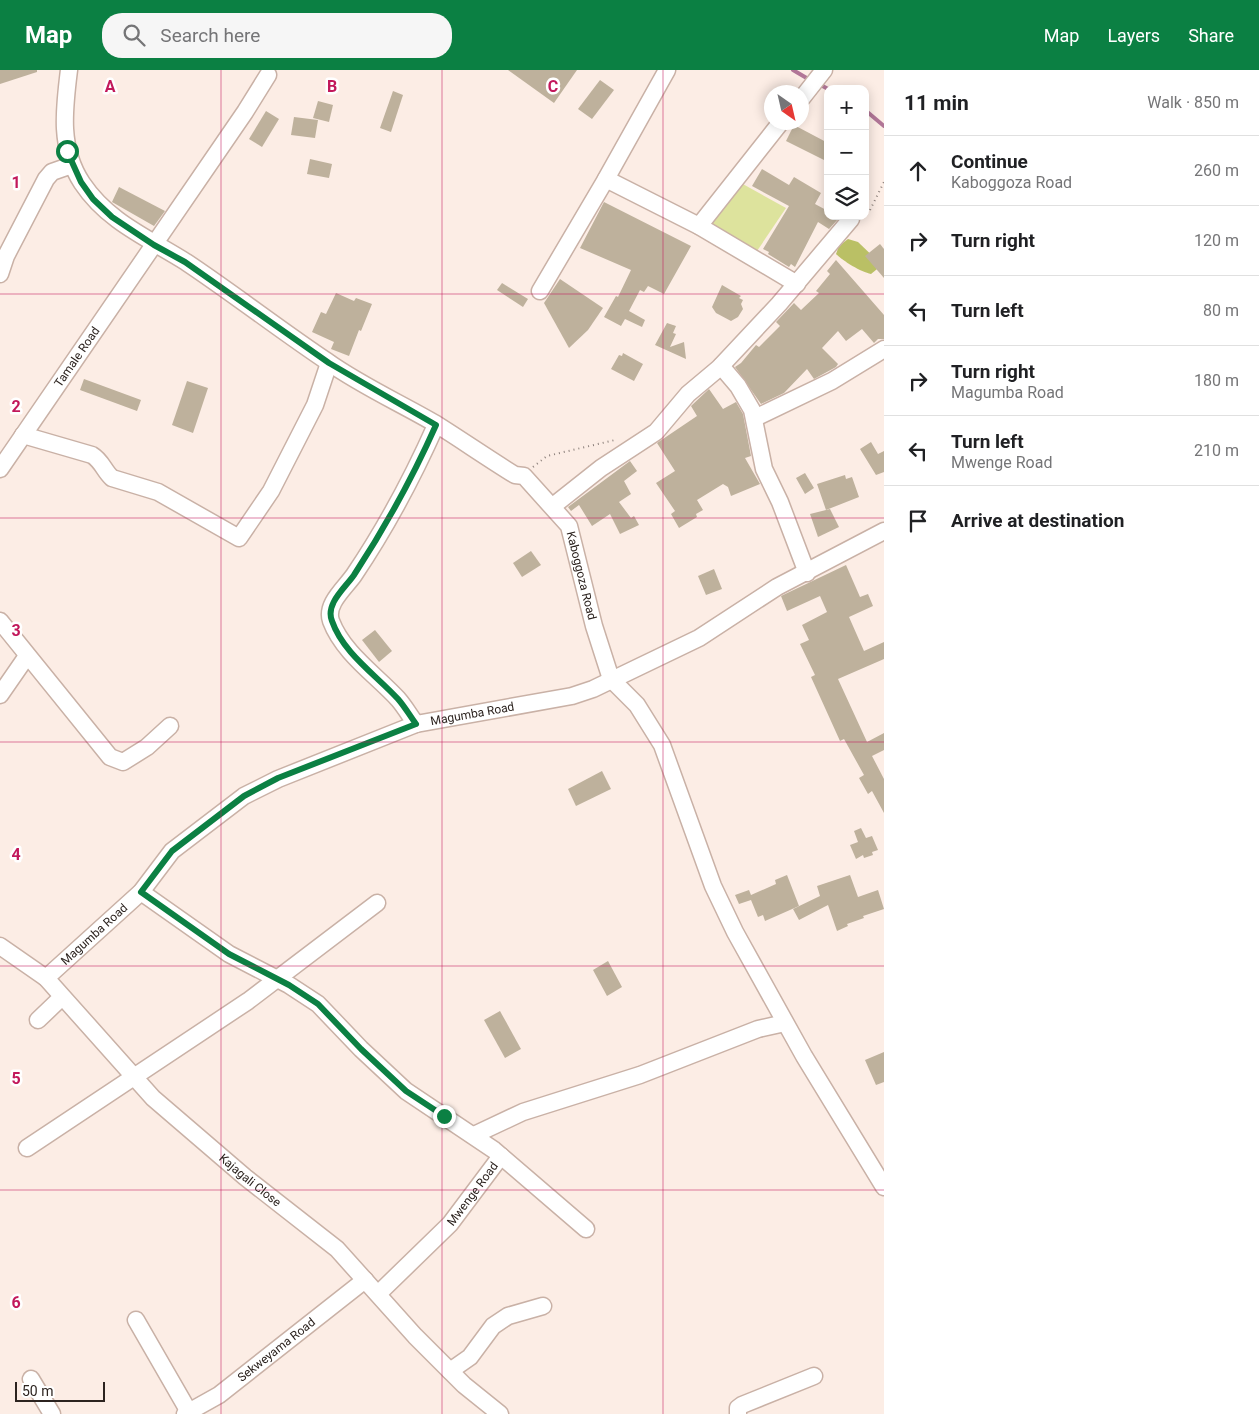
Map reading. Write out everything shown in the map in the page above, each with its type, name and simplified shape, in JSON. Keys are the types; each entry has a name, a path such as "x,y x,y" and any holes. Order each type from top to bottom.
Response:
{"street":[{"name":"Kaboggoza Road","path":"69,70 64,129 67,151 72,165 93,199 112,217 154,245 185,262 329,363 436,425 515,475 524,476 553,506 569,526 594,626 611,679"},
{"path":"540,291 606,180 667,70"},
{"name":"Tamale Road","path":"0,469 268,75"},
{"path":"699,226 775,130"},
{"path":"0,274 6,256 46,179 52,172 72,165"},
{"path":"606,180 699,226 796,284"},
{"path":"553,506 596,471 656,432 688,394 721,366 796,284 850,220"},
{"path":"755,418 832,381 884,348"},
{"path":"23,435 92,455 101,460 107,473 112,478 158,492 239,538 271,491 315,405 329,363"},
{"path":"721,366 738,386 755,418 764,469 780,502 807,573"},
{"path":"416,724 398,700 361,662 337,633 330,614 333,603 358,569 406,491 436,425"},
{"name":"Magumba Road","path":"46,978 141,892 172,851 244,796 278,778 416,724 572,696 700,638 777,587 807,573 884,531"},
{"path":"0,621 110,758 123,762 132,758 170,726"},
{"path":"0,695 27,656"},
{"path":"611,679 624,689 662,745 713,886 735,932 785,1023 883,1182"},
{"name":"Mwenge Road","path":"141,892 229,954 276,978 318,1004 361,1049 406,1091 474,1135 502,1156 450,1224 378,1294"},
{"path":"27,1148 248,1001 377,903"},
{"name":"Kajagali Close","path":"0,946 46,978 153,1098 238,1171 336,1249 415,1336 450,1371 500,1414"},
{"path":"38,1020 62,997"},
{"path":"474,1135 523,1112 640,1075 758,1029 785,1023"},
{"path":"502,1156 586,1229"},
{"name":"Sekweyama Road","path":"187,1413 218,1395 365,1280"},
{"path":"450,1371 470,1357 493,1326 508,1316 543,1306"},
{"path":"136,1320 187,1413"},
{"path":"738,1414 738,1408 742,1405 814,1376"},
{"path":"30,1379 52,1414"}],"path":[{"path":"870,210 884,182"},
{"path":"524,476 547,456 618,440"}],"green space":[{"path":"741,183 786,208 755,254 707,223"},
{"path":"848,239 858,242 882,265 871,274 857,269 843,260 836,254 839,246"}],"building":[{"path":"0,70 37,70 37,72 0,84"},
{"path":"508,70 577,70 554,103"},
{"path":"600,80 614,90 592,119 578,109"},
{"path":"393,91 403,95 391,132 380,128"},
{"path":"318,101 333,105 329,122 313,118"},
{"path":"266,111 279,119 262,147 249,139"},
{"path":"294,117 318,120 315,138 291,135"},
{"path":"792,130 803,130 824,141 824,160 786,141"},
{"path":"310,159 332,164 329,178 307,174"},
{"path":"762,169 789,185 794,177 821,193 815,204 824,209 824,220 837,220 829,229 818,222 795,267 791,264 789,267 763,249 789,206 752,186"},
{"path":"119,187 165,211 154,226 112,202"},
{"path":"604,202 691,246 664,294 648,286 644,292 640,290 629,311 645,320 642,327 625,319 621,326 604,317 616,296 618,297 631,270 580,248"},
{"path":"880,244 884,249 884,278 865,256"},
{"path":"836,260 884,315 884,339 878,339 874,343 862,329 846,341 838,331 822,348 838,364 836,367 814,379 807,369 784,393 761,404 735,367 741,363 756,345 759,347 780,326 776,322 794,303 801,310 819,293 816,291 830,274 827,271"},
{"path":"560,279 603,308 588,330 569,348 544,303"},
{"path":"502,283 528,299 523,307 497,290"},
{"path":"722,285 741,296 739,298 743,300 741,304 743,309 738,317 731,321 716,313 712,307"},
{"path":"336,293 354,301 356,298 372,304 349,356 331,349 334,342 312,332 321,312 326,314"},
{"path":"667,323 676,326 673,333 676,334 670,347 684,342 686,359 655,345"},
{"path":"623,353 643,364 634,381 611,369 619,355 622,356"},
{"path":"84,379 141,400 137,411 80,390"},
{"path":"187,381 208,388 193,433 172,425"},
{"path":"709,389 723,409 736,402 743,414 751,456 745,458 760,484 731,496 728,487 723,484 697,500 703,510 696,514 697,517 679,528 671,514 675,511 656,483 675,471 657,443 697,416 691,406"},
{"path":"871,442 878,454 884,451 884,472 876,475 860,449"},
{"path":"630,461 637,471 624,481 631,494 619,502 631,518 634,516 639,525 620,534 610,514 592,526 579,505 571,511 568,507"},
{"path":"805,473 814,488 805,494 796,478"},
{"path":"845,475 846,479 852,477 859,497 826,510 817,484"},
{"path":"830,509 839,527 818,537 810,514"},
{"path":"531,551 541,565 522,577 513,563"},
{"path":"846,565 860,597 868,594 873,606 849,617 864,651 884,642 884,659 838,679 867,742 884,733 884,750 872,756 884,779 884,813 872,791 868,794 859,778 864,775 844,739 840,741 811,677 815,675 800,644 809,640 802,625 827,612 820,596 787,611 781,596"},
{"path":"714,569 722,589 706,595 698,576"},
{"path":"375,630 392,651 379,662 362,640"},
{"path":"602,771 611,789 576,806 568,789"},
{"path":"861,828 866,838 872,836 878,850 872,852 873,855 864,858 863,855 856,859 850,845 858,842 854,831"},
{"path":"787,875 799,906 765,921 763,915 758,917 751,900 739,904 735,895 749,890 751,895 776,884 775,880"},
{"path":"850,875 858,897 878,890 884,909 863,916 864,918 847,924 848,926 837,931 828,905 799,920 793,909 820,896 817,886"},
{"path":"608,961 622,987 607,996 593,970"},
{"path":"500,1011 521,1049 505,1058 484,1020"},
{"path":"884,1052 884,1082 876,1085 865,1060"}],"waterway":[{"path":"793,70 810,80"},
{"path":"819,84 824,87"},
{"path":"869,113 884,126"}],"route":[{"path":"67,151 81,182 93,199 112,217 154,245 185,262 329,363 436,425 410,483 392,515 333,603 330,614 337,633 361,662 398,700 416,724 278,778 244,796 212,818 172,851 141,892 229,954 289,985 318,1004 361,1049 406,1091 444,1116"}]}
